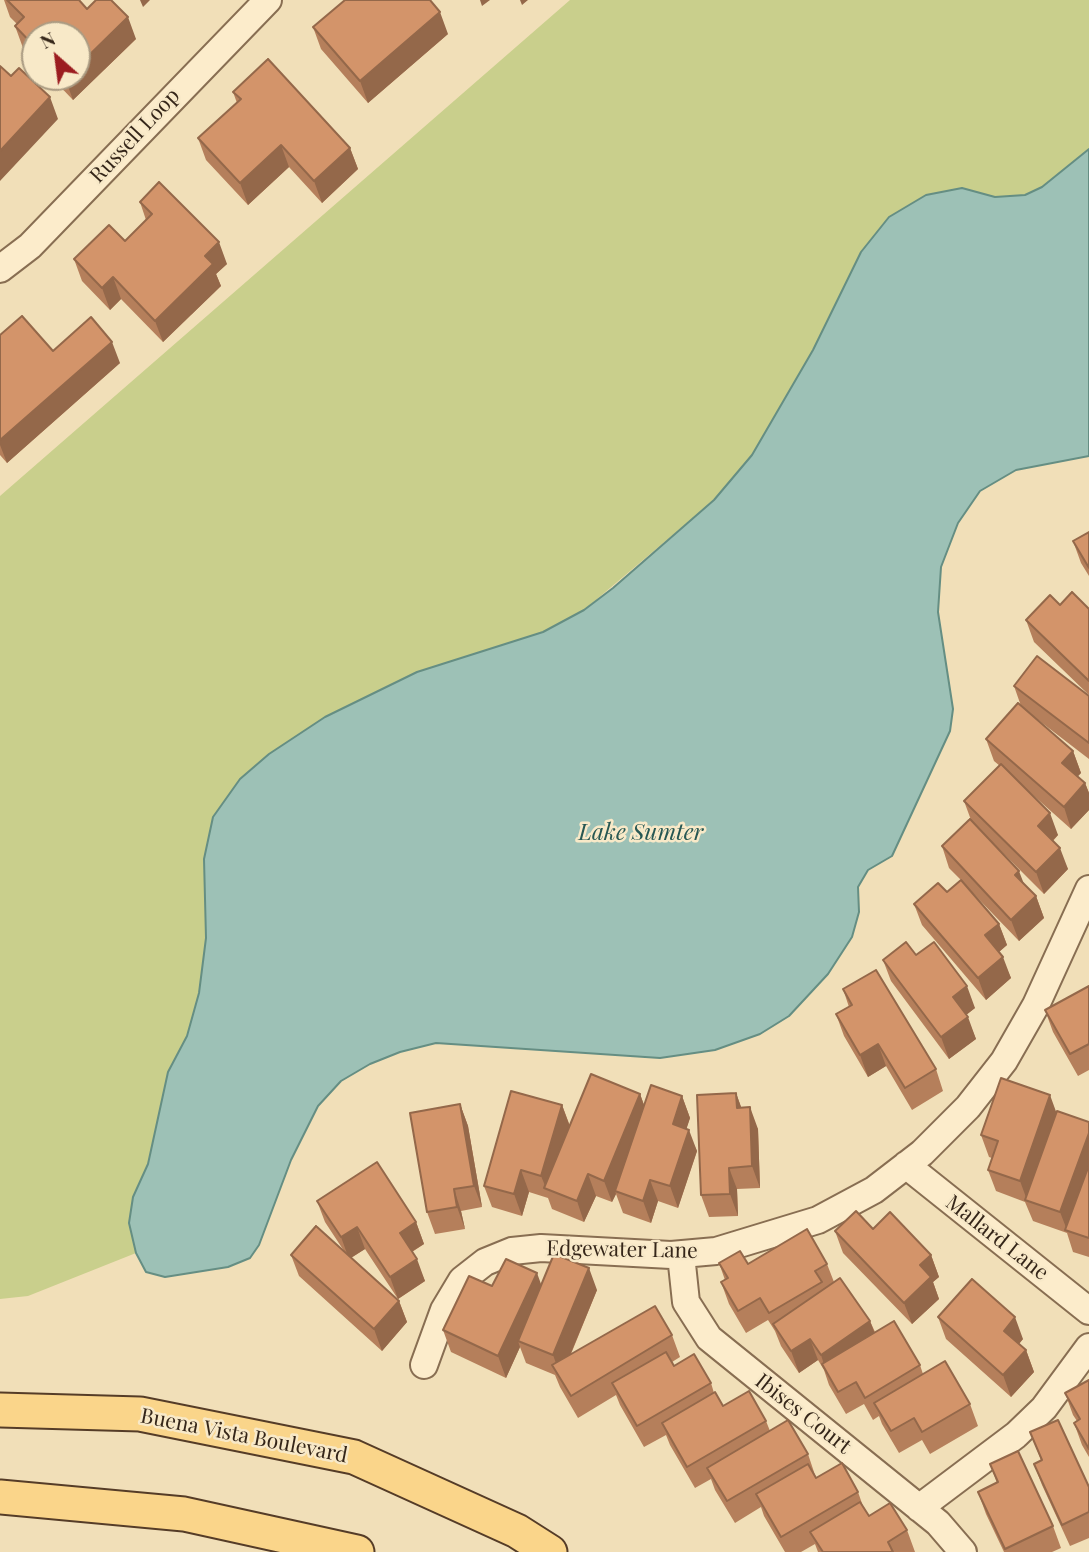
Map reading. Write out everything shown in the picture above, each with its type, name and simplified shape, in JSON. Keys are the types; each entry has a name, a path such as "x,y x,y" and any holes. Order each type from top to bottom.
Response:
{"main road":[{"name":"Buena Vista Boulevard","path":"0,1410 140,1414 354,1457 517,1531 550,1552"},
{"path":"0,1497 184,1514 354,1551"}],"street":[{"name":"Russell Loop","path":"0,270 30,246 268,0"},
{"name":"Edgewater Lane","path":"424,1365 444,1310 462,1280 494,1258 512,1251 541,1248 681,1255 716,1251 818,1220 874,1190 906,1166 968,1107 1004,1060 1081,930 1089,889"},
{"name":"Mallard Lane","path":"906,1166 1089,1311"},
{"name":"Ibises Court","path":"681,1255 686,1302 709,1338 938,1523 962,1552"},
{"path":"919,1507 1016,1435 1044,1408 1089,1347"}],"green space":[{"path":"570,0 1089,0 1089,149 1042,187 1025,195 995,197 962,188 926,195 861,252 813,350 752,455 714,500 584,610 543,632 417,672 325,717 269,754 204,859 206,938 199,993 187,1036 168,1072 148,1164 133,1197 129,1223 136,1253 28,1296 0,1299 0,496"}],"water":[{"name":"Lake Sumter","path":"1089,149 1089,456 1016,470 980,491 958,523 941,567 938,612 953,709 950,731 892,856 868,870 858,887 859,912 852,937 828,974 789,1016 760,1034 715,1050 660,1058 436,1043 400,1052 370,1064 341,1081 318,1106 291,1160 259,1245 250,1258 228,1267 165,1277 146,1272 136,1253 129,1223 133,1197 148,1164 168,1072 187,1036 199,993 206,938 204,859 213,817 240,779 269,754 325,717 417,672 543,632 584,610 714,500 752,455 813,350 861,252 889,217 926,195 962,188 995,197 1025,195 1042,187"}],"building":[{"path":"7,0 79,0 87,9 96,0 111,0 128,17 91,53 91,21 21,21 21,32 15,26 24,17"},
{"path":"345,0 430,0 440,12 360,81 313,27"},
{"path":"268,59 350,148 314,181 281,145 240,183 198,138 241,99 233,92"},
{"path":"0,66 11,76 19,68 21,91 44,91 50,97 0,151"},
{"path":"159,182 219,242 205,256 213,264 155,321 113,277 102,288 74,259 109,225 125,241 152,214 140,202"},
{"path":"22,316 53,351 91,317 112,342 0,440 0,335"},
{"path":"1089,532 1089,568 1073,541"},
{"path":"1072,592 1089,609 1089,681 1026,620 1050,595 1060,605"},
{"path":"1037,656 1089,696 1089,743 1014,686"},
{"path":"1018,703 1073,751 1062,763 1085,783 1064,807 986,739"},
{"path":"1001,764 1050,813 1038,826 1060,848 1036,872 964,801"},
{"path":"970,819 1019,871 1015,875 1036,896 1011,920 942,846"},
{"path":"961,880 999,924 985,935 1003,957 978,978 914,904 938,883 947,892"},
{"path":"906,942 916,955 934,942 967,986 953,997 968,1017 941,1037 883,960"},
{"path":"876,970 936,1069 905,1088 878,1044 860,1055 836,1014 852,1005 843,989"},
{"path":"1089,986 1089,1044 1070,1054 1045,1010"},
{"path":"591,1074 640,1094 604,1181 588,1174 577,1201 544,1188"},
{"path":"1001,1078 1050,1095 1020,1181 988,1170 998,1141 981,1135"},
{"path":"651,1085 682,1096 673,1124 689,1130 670,1186 650,1180 643,1201 615,1191"},
{"path":"511,1091 562,1105 541,1176 521,1170 514,1194 484,1186"},
{"path":"736,1093 737,1108 750,1107 752,1166 729,1168 730,1194 701,1195 697,1095"},
{"path":"460,1104 474,1186 454,1189 457,1207 427,1212 410,1113"},
{"path":"1057,1111 1089,1122 1089,1133 1060,1212 1025,1200"},
{"path":"377,1162 416,1222 400,1233 417,1259 390,1277 357,1227 341,1237 317,1201"},
{"path":"1089,1165 1089,1238 1065,1230"},
{"path":"856,1211 873,1229 890,1212 931,1255 920,1265 931,1277 904,1303 835,1231"},
{"path":"316,1226 399,1301 374,1329 291,1255"},
{"path":"807,1229 827,1264 815,1271 822,1282 769,1313 760,1298 738,1311 721,1282 728,1278 719,1263 740,1251 748,1264"},
{"path":"554,1254 589,1268 553,1355 518,1341"},
{"path":"506,1259 537,1273 498,1356 443,1330 469,1276 492,1286"},
{"path":"840,1278 870,1321 821,1355 810,1339 791,1351 773,1324"},
{"path":"972,1279 1015,1317 1004,1331 1026,1350 1003,1375 938,1317"},
{"path":"655,1306 672,1335 571,1396 552,1365"},
{"path":"894,1321 920,1365 865,1398 856,1382 838,1392 822,1364"},
{"path":"666,1352 674,1366 694,1354 711,1383 637,1426 612,1383"},
{"path":"945,1361 970,1404 922,1432 914,1418 891,1431 874,1403"},
{"path":"1089,1380 1089,1449 1074,1423 1080,1419 1065,1393"},
{"path":"749,1391 766,1421 687,1467 662,1423 715,1392 723,1406"},
{"path":"788,1420 808,1454 727,1501 707,1468"},
{"path":"1058,1420 1089,1487 1089,1512 1062,1525 1034,1464 1042,1460 1030,1432"},
{"path":"1018,1451 1053,1526 1005,1549 978,1492 998,1482 990,1464"},
{"path":"842,1463 858,1492 781,1537 756,1494 808,1464 816,1478"},
{"path":"860,1502 869,1516 890,1503 907,1530 888,1542 893,1552 823,1552 810,1532"}]}
